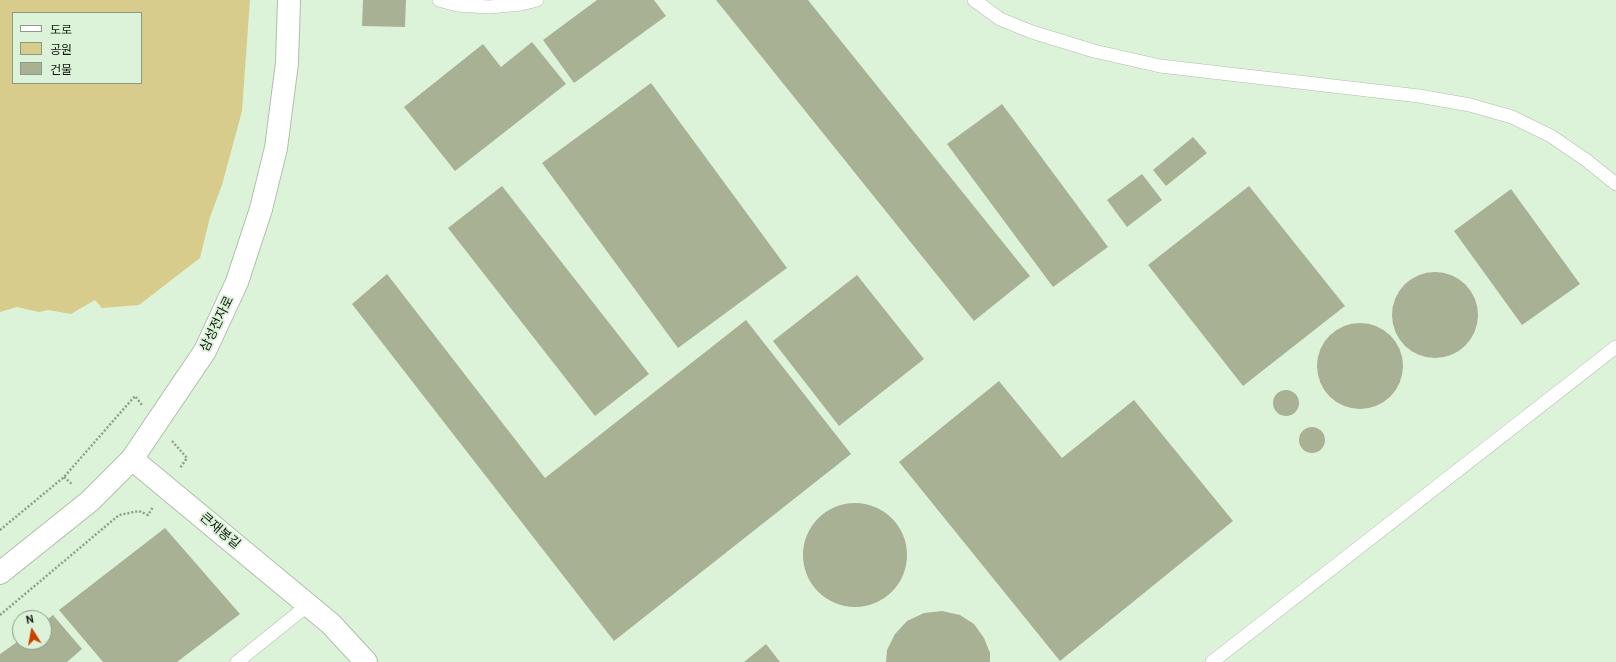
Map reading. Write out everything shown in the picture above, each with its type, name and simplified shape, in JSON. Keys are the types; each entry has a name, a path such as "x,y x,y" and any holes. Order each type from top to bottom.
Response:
{"street":[{"name":"삼성전자로","path":"0,573 90,501 132,459 205,351 237,282 261,209 276,148 287,63 289,0"},
{"name":"큰재봉길","path":"132,459 331,624 366,662"}],"lane":[{"path":"439,0 457,5 489,7 521,4 537,0"},
{"path":"974,0 1000,19 1032,32 1094,51 1160,66 1419,96 1470,105 1512,117 1551,136 1586,160 1616,184"},
{"path":"1212,662 1616,347"},
{"path":"237,662 308,605"}],"path":[{"path":"0,530 64,477 135,396"},
{"path":"0,615 119,515 138,511 148,515"}],"green space":[{"path":"0,0 250,0 242,111 222,185 210,217 200,258 139,305 102,308 95,300 71,314 48,310 39,312 17,307 0,312"}],"building":[{"path":"363,0 406,0 405,27 362,26"},
{"path":"597,0 654,0 666,16 574,83 543,40"},
{"path":"716,0 808,0 1030,276 974,321"},
{"path":"532,42 566,84 455,171 404,107 483,44 501,67"},
{"path":"651,83 787,268 678,348 542,163"},
{"path":"1002,104 1108,247 1053,287 947,144"},
{"path":"1193,137 1207,153 1166,186 1153,170"},
{"path":"1142,174 1162,200 1127,227 1107,200"},
{"path":"502,186 649,374 595,416 448,228"},
{"path":"1249,186 1345,306 1243,386 1148,265"},
{"path":"1511,189 1580,284 1522,325 1454,231"},
{"path":"1427,272 1443,272 1452,275 1466,284 1475,298 1478,307 1478,323 1475,332 1466,346 1452,355 1443,358 1427,358 1411,351 1404,346 1399,339 1392,323 1392,307 1399,291 1404,284 1411,279"},
{"path":"387,274 545,478 746,320 851,454 614,641 352,304"},
{"path":"857,275 924,359 839,426 773,341"},
{"path":"1352,323 1368,323 1377,326 1391,335 1400,349 1403,358 1403,374 1400,383 1391,397 1377,406 1368,409 1352,409 1336,402 1329,397 1324,390 1317,374 1317,358 1324,342 1329,335 1336,330"},
{"path":"999,381 1062,458 1134,400 1233,521 1060,661 899,462"},
{"path":"1286,390 1295,394 1299,403 1295,412 1286,416 1277,412 1273,403 1277,394"},
{"path":"1312,427 1321,431 1325,440 1321,449 1312,453 1303,449 1299,440 1303,431"},
{"path":"855,503 875,507 884,511 892,518 899,526 903,535 907,555 903,575 899,584 892,592 884,599 875,603 855,607 835,603 826,599 818,592 811,584 807,575 803,555 807,535 811,526 818,518 826,511 835,507"},
{"path":"165,528 240,614 177,662 103,662 59,610"},
{"path":"942,611 960,615 974,624 984,638 990,653 990,662 886,662 887,650 895,634 907,621 924,613"},
{"path":"53,615 82,649 67,662 0,662 0,654 12,646 12,650 52,650"},
{"path":"766,644 780,662 744,662"}]}
